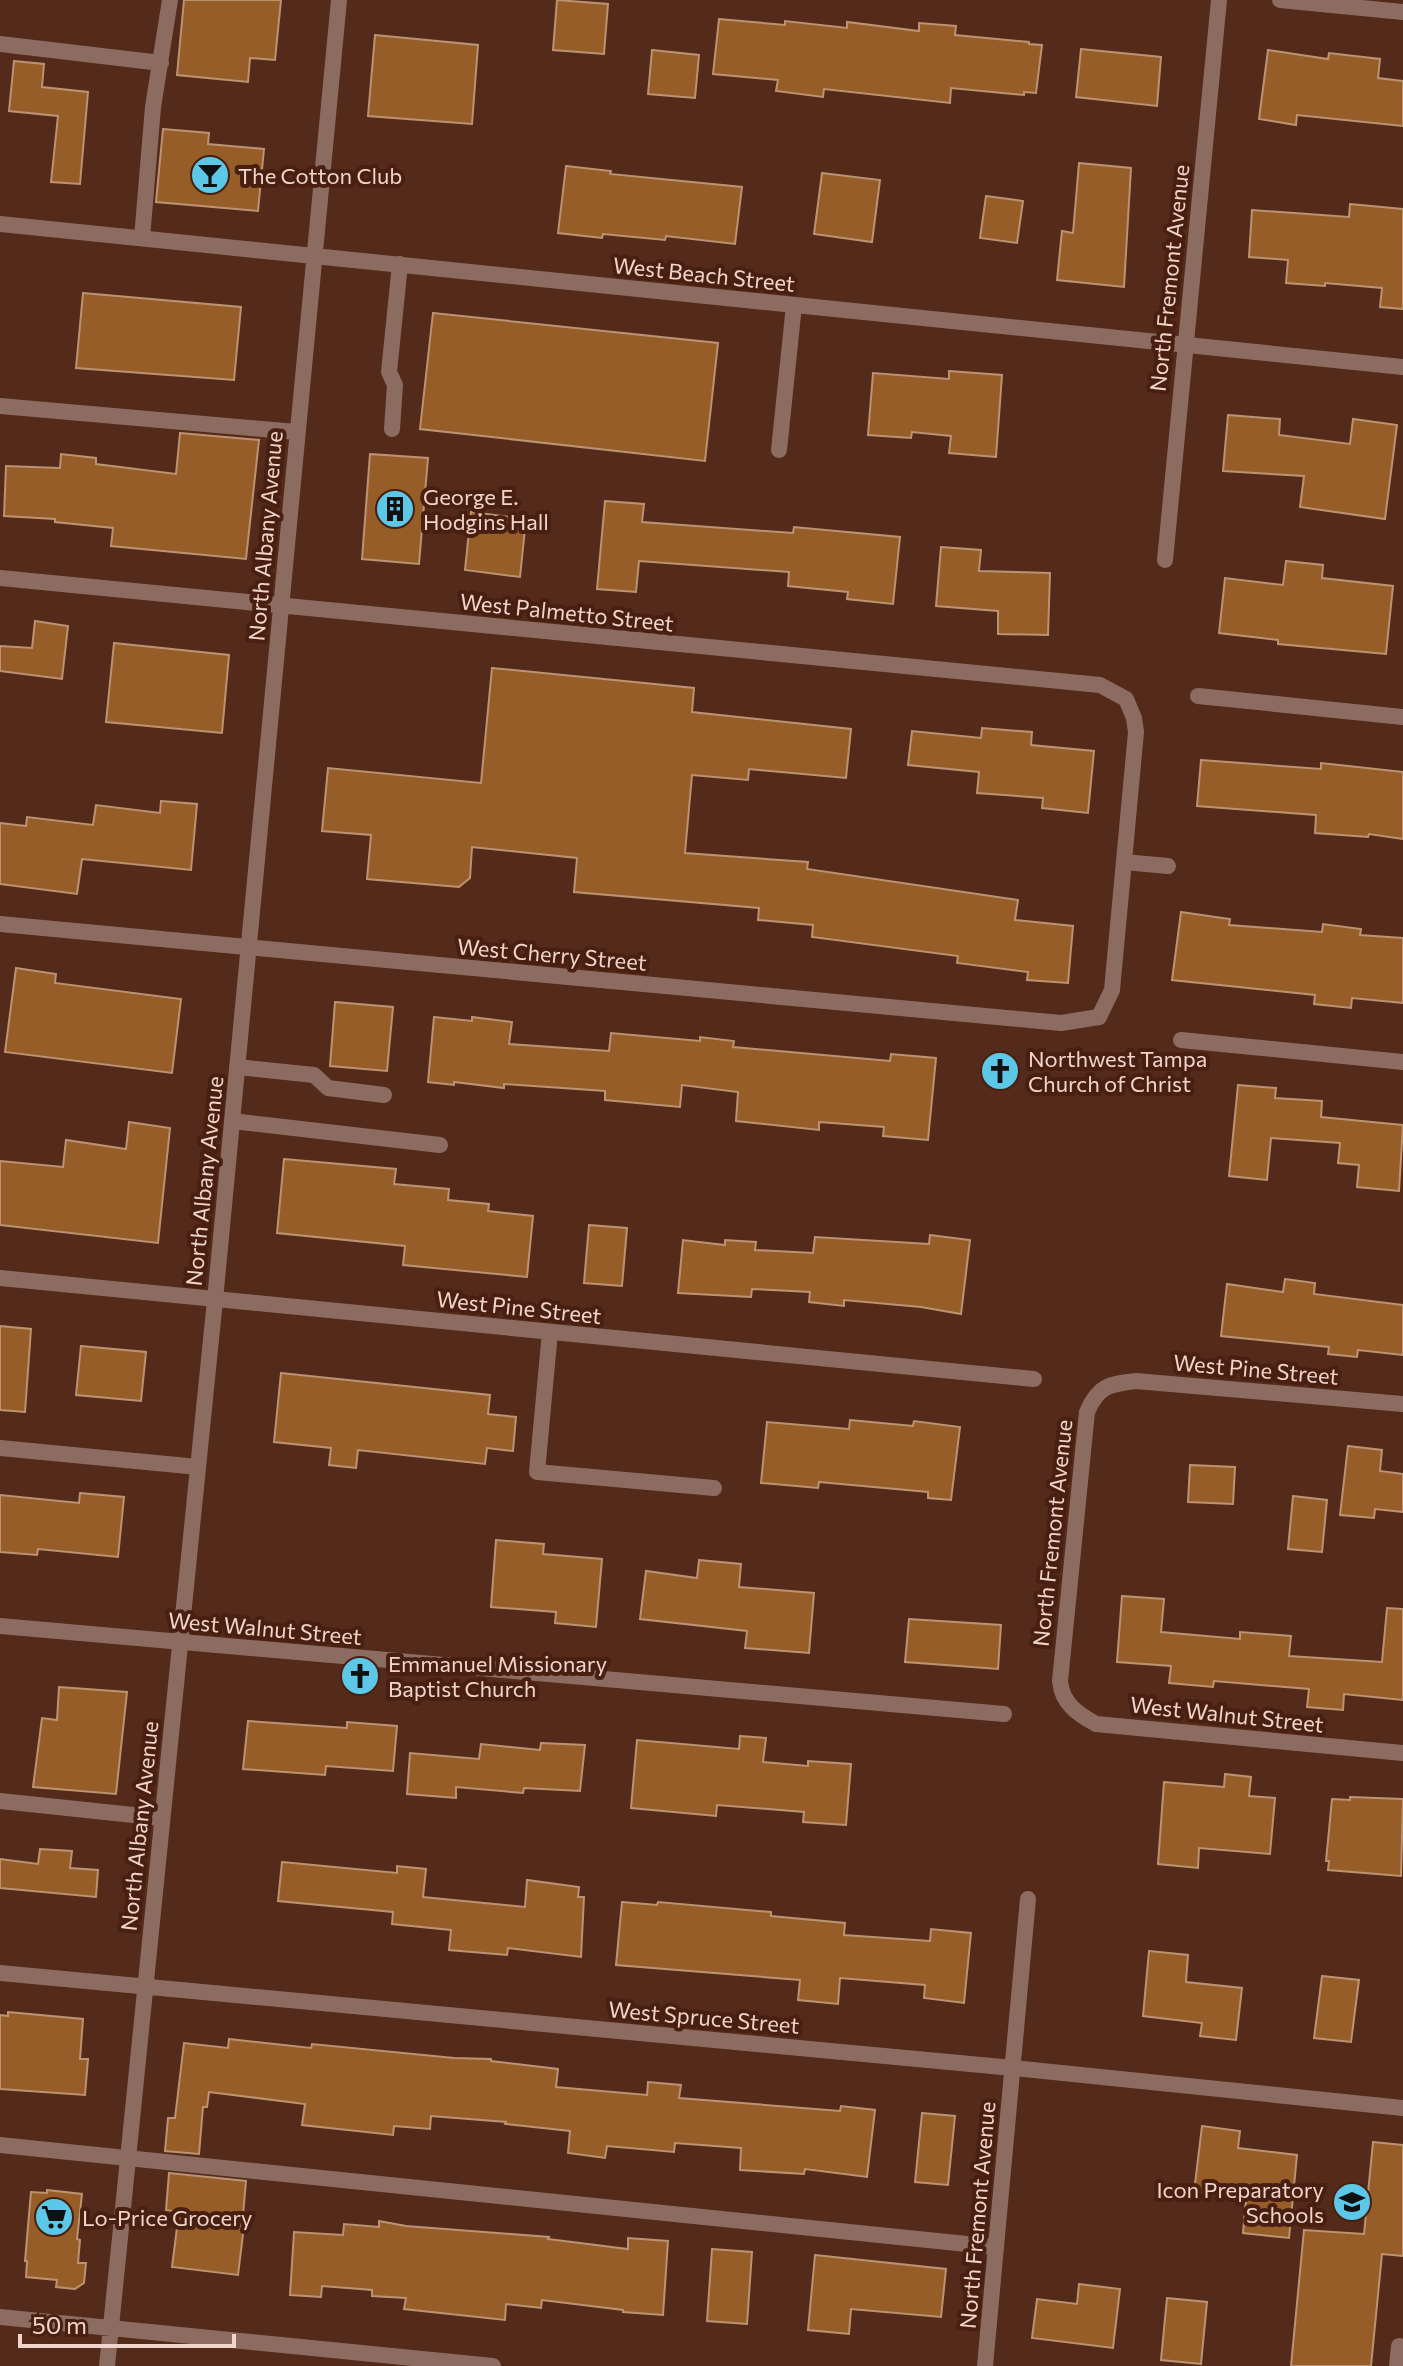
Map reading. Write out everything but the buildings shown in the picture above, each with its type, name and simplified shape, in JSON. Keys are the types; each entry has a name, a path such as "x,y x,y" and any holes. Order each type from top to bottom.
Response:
{"street":[{"path":"142,238 153,107 170,0"},
{"name":"North Albany Avenue","path":"107,2366 215,1300 339,0"},
{"name":"North Fremont Avenue","path":"1165,560 1219,0"},
{"path":"1280,0 1403,12"},
{"path":"0,44 161,63"},
{"name":"West Beach Street","path":"0,224 1403,367"},
{"path":"392,429 395,385 389,372 400,264"},
{"path":"779,450 794,305"},
{"path":"0,406 296,432"},
{"name":"West Palmetto Street","path":"0,578 1100,685 1126,699 1136,732 1124,862"},
{"path":"1198,696 1403,717"},
{"path":"1124,862 1168,866"},
{"name":"West Cherry Street","path":"0,924 1061,1023 1099,1017 1112,990 1124,862"},
{"path":"1181,1040 1403,1062"},
{"path":"237,1067 314,1075 328,1088 384,1095"},
{"path":"232,1121 440,1145"},
{"name":"West Pine Street","path":"0,1278 1034,1379"},
{"path":"550,1332 537,1472 714,1488"},
{"name":"West Pine Street","path":"1105,1386 1136,1381 1403,1404"},
{"name":"North Fremont Avenue","path":"1061,1691 1060,1661 1087,1412 1105,1386"},
{"path":"0,1448 198,1467"},
{"name":"West Walnut Street","path":"0,1626 1004,1714"},
{"name":"West Walnut Street","path":"1061,1691 1075,1713 1096,1724 1403,1753"},
{"path":"0,1801 162,1818"},
{"name":"North Fremont Avenue","path":"985,2366 1028,1899"},
{"name":"West Spruce Street","path":"0,1973 1013,2068 1403,2108"},
{"path":"0,2145 996,2247"},
{"path":"0,2317 493,2366"},
{"path":"1397,2366 1399,2346"}],"place":[{"name":"The Cotton Club","path":"210,175"},
{"name":"George E. Hodgins Hall","path":"395,509"},
{"name":"Northwest Tampa Church of Christ","path":"1000,1071"},
{"name":"Emmanuel Missionary Baptist Church","path":"360,1676"},
{"name":"Icon Preparatory Schools","path":"1352,2202"},
{"name":"Lo-Price Grocery","path":"54,2217"}]}
